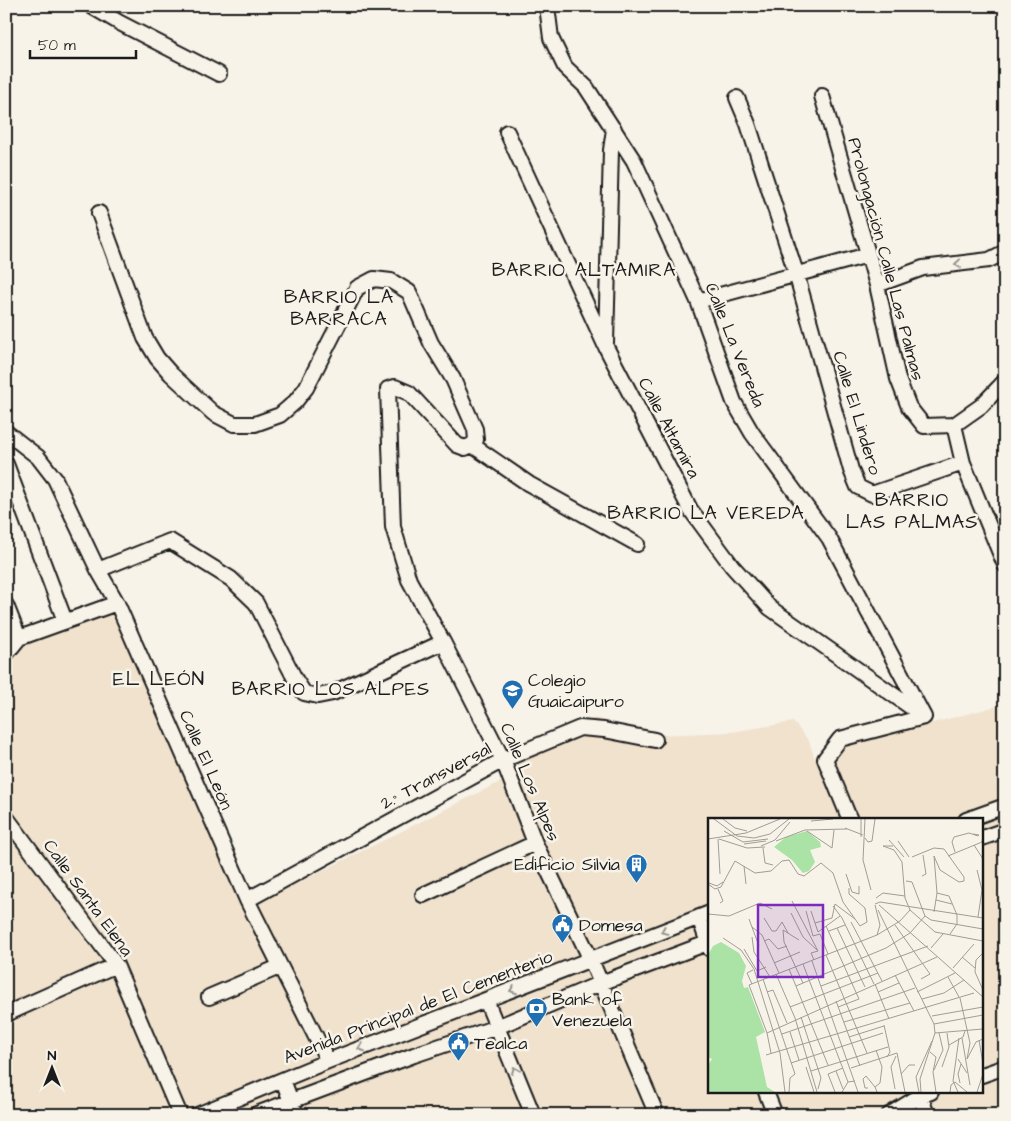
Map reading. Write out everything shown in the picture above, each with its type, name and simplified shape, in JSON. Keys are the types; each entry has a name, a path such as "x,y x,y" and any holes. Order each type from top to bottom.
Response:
{"street":[{"path":"91,6 219,74"},
{"name":"Calle La Vereda","path":"547,6 551,38 565,67 586,87 634,161 698,301 734,402 752,434 829,538 924,717"},
{"name":"Prolongación Calle Las Palmas","path":"822,96 878,285 898,380 909,407 924,426 954,426"},
{"name":"Calle El Lindero","path":"737,98 748,124 796,273 851,470 858,486 872,494 963,463"},
{"path":"606,347 611,150 614,129"},
{"name":"Calle Altamira","path":"507,132 606,347 690,509 732,566 770,608 924,717"},
{"path":"98,213 145,338 157,358 171,374 213,413 234,424 256,424 280,415 295,402 306,388 357,288 374,279 391,281 409,292 431,343 453,378 475,429 476,440 472,445 529,484 637,544"},
{"path":"878,285 923,268 989,260 1005,252"},
{"path":"698,301 868,255"},
{"path":"1005,381 981,406 954,426 963,463 1005,565"},
{"name":"Calle Los Alpes","path":"472,445 465,448 457,445 409,393 395,387 388,389 392,527 409,580 503,760 535,843 591,960 657,1115"},
{"name":"Calle El León","path":"6,432 38,457 55,479 98,570 117,603 247,900 328,1062"},
{"path":"6,464 65,621"},
{"path":"98,570 170,541 231,579 256,603 304,693 318,696 333,693 443,642"},
{"path":"6,654 19,638 117,603"},
{"path":"6,605 19,638"},
{"path":"849,818 825,759 840,738 924,717"},
{"name":"2.° Transversal","path":"247,900 503,760 580,728 604,730 655,740"},
{"path":"972,818 1005,806"},
{"name":"Calle Santa Elena","path":"6,817 116,964 180,1115"},
{"path":"984,837 1005,830"},
{"path":"423,895 535,843"},
{"path":"704,915 708,939"},
{"name":"Avenida Principal de El Cementerio","path":"197,1115 704,915"},
{"path":"254,1115 294,1108 414,1055 497,1027 601,983 708,945"},
{"path":"6,1014 116,964"},
{"path":"210,997 279,967"},
{"path":"486,1000 533,1115"},
{"path":"984,1073 1005,1067"},
{"path":"283,1080 294,1108"},
{"path":"767,1094 774,1115"},
{"path":"889,1115 921,1094"},
{"path":"923,1094 927,1115"}],"shaded area":[{"path":"118,593 248,908 512,776 506,762 594,718 658,735 732,732 793,722 809,741 815,759 845,746 1005,704 1005,1115 6,1115 6,637"}],"place":[{"name":"Colegio Guaicaipuro","path":"512,709"},
{"name":"Edificio Silvia","path":"636,883"},
{"name":"Domesa","path":"563,944"},
{"name":"Bank of Venezuela","path":"536,1028"},
{"name":"Tealca","path":"458,1062"}],"district":[{"name":"BARRIO ALTAMIRA","path":"584,270"},
{"name":"BARRIO LA BARRACA","path":"339,308"},
{"name":"BARRIO LAS PALMAS","path":"912,511"},
{"name":"BARRIO LA VEREDA","path":"706,513"},
{"name":"EL LEÓN","path":"159,679"},
{"name":"BARRIO LOS ALPES","path":"331,689"}]}
